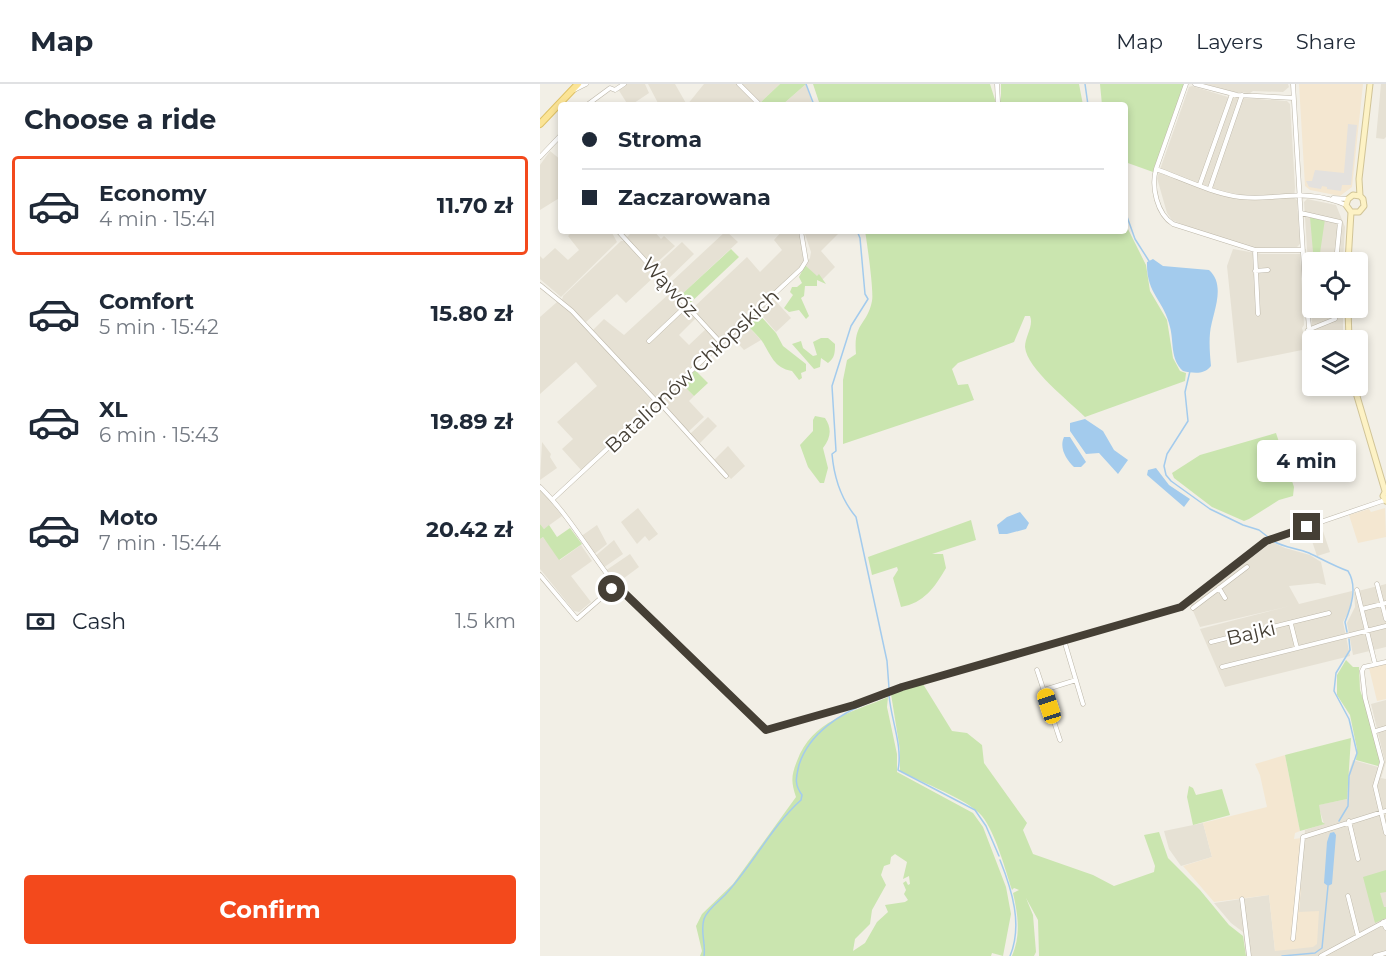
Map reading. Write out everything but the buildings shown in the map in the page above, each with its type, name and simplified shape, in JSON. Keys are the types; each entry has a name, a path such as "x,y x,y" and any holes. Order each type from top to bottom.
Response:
{"main road":[{"path":"561,102 578,84"},
{"path":"1354,213 1364,206 1364,201 1360,196 1359,179 1370,84"},
{"path":"540,124 558,105"},
{"path":"1349,252 1354,213 1349,200 1359,179"},
{"path":"1349,200 1360,196"},
{"path":"1357,396 1384,481 1385,496"}],"street":[{"path":"572,91 586,84"},
{"path":"590,102 608,86 615,90 624,84"},
{"path":"739,84 757,102"},
{"path":"995,84 998,102"},
{"path":"1186,84 1154,178 1160,207 1167,220 1184,228 1255,250 1303,250"},
{"path":"1195,84 1242,96 1294,98"},
{"path":"1293,84 1308,330 1335,318"},
{"path":"1200,184 1232,94"},
{"path":"1210,188 1242,96"},
{"path":"540,157 558,138"},
{"path":"1156,169 1241,197 1299,194 1349,200"},
{"path":"1300,213 1340,222 1337,252"},
{"name":"Wąwóz","path":"621,234 721,343"},
{"name":"Batalionów Chłopskich","path":"553,499 802,268 806,261 802,234"},
{"path":"1255,250 1258,314"},
{"path":"1255,271 1268,270"},
{"path":"540,285 572,311 726,476"},
{"path":"649,341 687,305"},
{"path":"540,487 553,499 597,563 616,585 766,730 854,705 902,687 1181,607 1266,541 1373,503 1385,496"},
{"path":"1193,608 1247,567"},
{"path":"540,575 577,619 616,585"},
{"path":"1377,584 1386,619"},
{"path":"1219,588 1225,598"},
{"path":"1357,590 1375,664"},
{"path":"1362,609 1384,604"},
{"name":"Bajki","path":"1211,642 1329,613"},
{"name":"Bajki","path":"1291,624 1298,648"},
{"name":"Bajki","path":"1221,667 1386,626"},
{"path":"1064,640 1083,705"},
{"path":"1386,662 1364,667 1362,671 1365,698 1376,730 1383,762 1375,786 1383,811 1386,833"},
{"path":"1037,670 1060,740"},
{"path":"1044,690 1076,680"},
{"path":"1376,730 1386,728"},
{"path":"1293,939 1302,837 1383,811"},
{"path":"1349,821 1358,859"},
{"path":"1348,896 1359,936"},
{"path":"1242,899 1249,956"},
{"path":"1321,956 1384,921 1386,928"},
{"path":"1375,956 1386,953"}],"shaded area":[{"path":"627,84 645,84 649,93 636,102 626,102 618,89"},
{"path":"648,84 675,84 685,102 657,102"},
{"path":"704,84 737,84 754,102 689,102"},
{"path":"741,84 780,84 761,102"},
{"path":"806,84 812,102 785,102"},
{"path":"1205,84 1288,84 1289,87 1283,92 1253,91 1250,93 1234,92"},
{"path":"1299,84 1363,84 1352,187 1340,196 1310,190 1305,186"},
{"path":"1381,84 1386,84 1386,137 1384,139 1376,138"},
{"path":"1189,87 1228,97 1287,101 1290,104 1294,198 1297,200 1300,244 1297,247 1252,248 1184,225 1172,220 1167,213 1157,178"},
{"path":"1348,124 1357,125 1351,185 1342,185 1341,191 1322,186 1321,189 1309,187 1306,181 1312,181 1315,170 1344,173"},
{"path":"550,151 558,158 558,199 540,210 540,165"},
{"path":"1307,199 1336,205 1345,227 1344,252 1307,252 1304,202"},
{"path":"570,234 613,234 617,242 561,297 540,279 540,256 543,259 555,248 568,260 579,250 568,236"},
{"path":"630,234 657,234 661,239 664,236 675,246 652,267 626,238"},
{"path":"723,234 729,234 738,242 680,296 669,284"},
{"path":"779,234 800,234 804,263 752,315 721,340 693,308 747,257 760,272 782,250 774,240"},
{"path":"805,234 838,234 821,251 835,267 821,281 805,265 811,252"},
{"path":"621,241 625,241 655,276 626,303 617,294 586,322 562,300 563,296"},
{"path":"682,242 694,254 666,281 654,268"},
{"path":"1233,249 1261,254 1300,254 1304,325 1302,350 1237,363 1227,266"},
{"path":"671,292 697,317 679,335 689,345 707,328 717,344 659,401 593,330 604,319 624,335"},
{"path":"773,298 791,318 776,332 758,311"},
{"path":"560,302 581,323 653,402 582,471 562,449 573,439 557,422 597,386 576,362 540,394 540,317"},
{"path":"1312,318 1343,318 1343,330 1312,330"},
{"path":"745,323 761,340 744,350 731,336"},
{"path":"681,383 694,396 689,401 704,417 688,432 663,404 663,401"},
{"path":"708,417 717,426 700,443 690,434"},
{"path":"542,442 557,468 540,480"},
{"path":"728,446 745,466 731,479 714,460"},
{"path":"540,488 562,516 544,529 540,524"},
{"path":"638,508 658,534 649,541 645,536 637,544 621,522"},
{"path":"1385,508 1386,537 1358,543 1349,515 1369,509 1371,512"},
{"path":"597,525 607,544 593,555 580,537"},
{"path":"1321,525 1330,552 1317,556 1308,529"},
{"path":"543,537 560,560 581,545 592,561 571,576 591,602 579,612 574,611 540,569 540,539"},
{"path":"614,540 623,554 603,568 594,557"},
{"path":"1272,542 1310,555 1321,562 1326,585 1318,583 1289,586 1299,604 1352,591 1352,606 1343,622 1350,656 1225,687 1200,629 1290,606 1200,627 1190,604"},
{"path":"630,554 639,567 616,584 605,571"},
{"path":"1386,584 1386,647 1353,655 1347,623 1355,607 1354,592"},
{"path":"1386,664 1386,699 1377,701 1369,668"},
{"path":"1386,700 1386,762 1381,778 1386,779 1386,956 1246,956 1243,932 1231,923 1214,903 1269,895 1275,951 1310,913 1299,912 1305,830 1324,824 1318,805 1347,799 1346,781 1353,760 1378,767 1380,761 1385,762 1371,704"},
{"path":"1285,755 1300,831 1295,833 1294,839 1301,838 1296,888 1301,888 1299,912 1319,911 1317,944 1313,947 1275,951 1269,895 1214,902 1183,866 1212,857 1203,823 1267,807 1260,775 1255,764"},
{"path":"1203,823 1212,857 1181,866 1169,849 1164,831"}],"green space":[{"path":"780,84 806,84 785,102 761,102"},
{"path":"813,84 990,84 996,102 819,102"},
{"path":"1001,84 1079,84 1082,102 1001,102"},
{"path":"1100,84 1184,84 1153,172 1128,163 1128,102 1102,102"},
{"path":"1310,217 1325,219 1320,252 1313,252"},
{"path":"1128,229 1146,265 1150,291 1167,320 1173,358 1180,371 1186,373 1185,381 1085,417 1041,375 1027,356 1025,347 1031,320 1030,316 1025,316 1014,342 958,363 952,369 958,385 968,384 974,400 843,444 843,380 847,360 856,354 858,330 870,309 871,278 865,234 1128,234"},
{"path":"731,249 739,257 688,305 680,296"},
{"path":"805,265 817,276 819,274 826,284 817,280 817,286 805,286 804,296 801,298 809,316 806,319 799,310 789,312 784,308 793,295 790,292 792,287 797,287 802,283 799,277"},
{"path":"757,312 776,333 783,346 806,364 806,371 801,373 802,378 799,380 792,371 777,364 762,341 745,323"},
{"path":"821,338 828,338 835,344 834,355 828,363 821,358 820,367 814,369 792,344 801,341 803,348 813,356 817,355 813,342"},
{"path":"695,370 708,383 694,396 681,383"},
{"path":"815,416 825,418 830,429 828,440 823,448 828,468 824,483 820,483 808,467 800,445 813,431"},
{"path":"1276,433 1294,487 1293,496 1279,500 1249,519 1244,521 1212,507 1174,478 1172,473 1200,455"},
{"path":"971,520 976,540 932,554 943,554 946,568 933,588 916,602 901,607 893,578 898,570 897,567 872,575 868,557"},
{"path":"540,524 544,529 549,525 557,537 570,528 582,544 559,560 543,537 540,539"},
{"path":"1346,660 1353,667 1359,667 1360,690 1370,718 1380,761 1378,766 1356,760 1357,749 1350,715 1337,695 1337,675"},
{"path":"923,684 952,731 967,733 982,745 984,763 1027,823 1023,830 1033,854 1093,875 1114,886 1154,872 1155,866 1144,835 1159,832 1168,858 1200,890 1229,925 1243,936 1246,956 1039,956 1038,920 1026,898 1033,915 1036,952 1034,956 1012,956 1017,941 1018,925 1013,893 1019,890 1014,888 1012,890 1000,852 987,823 966,803 900,771 900,750 891,694"},
{"path":"888,697 887,707 897,754 897,772 973,813 983,827 1006,887 1011,914 1003,956 992,953 991,956 700,956 702,951 696,926 702,914 733,884 796,797 793,775 804,747 812,736 834,720","holes":["895,854 907,862 903,879 909,876 910,884 908,885 906,881 903,883 906,890 904,894 908,900 885,905 888,912 877,922 865,943 853,951 855,939 870,924 872,910 886,885 881,875 884,866 890,864 891,857"]},
{"path":"1351,738 1347,799 1319,805 1322,822 1325,824 1300,831 1285,755"},
{"path":"1189,786 1193,788 1196,795 1222,789 1230,815 1193,825 1187,797"},
{"path":"1386,870 1386,892 1380,893 1384,907 1386,907 1386,918 1375,923 1363,877"}],"water":[{"path":"1153,259 1163,266 1209,270 1214,277 1218,292 1210,333 1211,366 1205,371 1194,373 1183,371 1176,361 1167,318 1149,282 1147,262"},
{"path":"1085,419 1103,431 1114,450 1128,460 1118,474 1099,453 1086,454 1070,431 1070,423"},
{"path":"1064,437 1070,437 1086,462 1081,467 1074,467 1066,457 1062,445"},
{"path":"1156,468 1169,485 1190,499 1184,507 1147,475 1148,470"},
{"path":"1020,512 1029,523 1026,529 999,534 997,525 1007,517"},
{"path":"1334,832 1336,835 1332,884 1328,886 1324,883 1327,842 1330,833"}],"waterway":[{"path":"806,84 813,102"},
{"path":"1085,84 1088,102"},
{"path":"1128,219 1135,239 1149,261"},
{"path":"858,234 865,294 868,299 851,326 832,386 836,451 832,454 839,487 856,517 887,661 889,688"},
{"path":"1190,371 1185,392 1188,421 1167,454 1164,466 1166,475 1210,509 1259,530 1268,537"},
{"path":"1273,541 1309,553 1348,571 1353,590 1345,622 1347,632"},
{"path":"1339,821 1348,806 1349,776 1357,753 1349,719 1334,691 1336,673 1350,650 1349,639"},
{"path":"876,700 889,695 898,742 898,770 975,810 986,826 999,856"},
{"path":"704,956 705,916 735,883 780,822 801,800 802,795 796,781 797,774 810,743 837,718 870,702"},
{"path":"1000,860 1012,895 1016,920 1016,932 1010,956"},
{"path":"1282,956 1315,953 1322,948 1328,886"}],"route":[{"path":"612,589 616,585 766,730 854,705 902,687 1181,607 1266,541 1307,527"}]}
